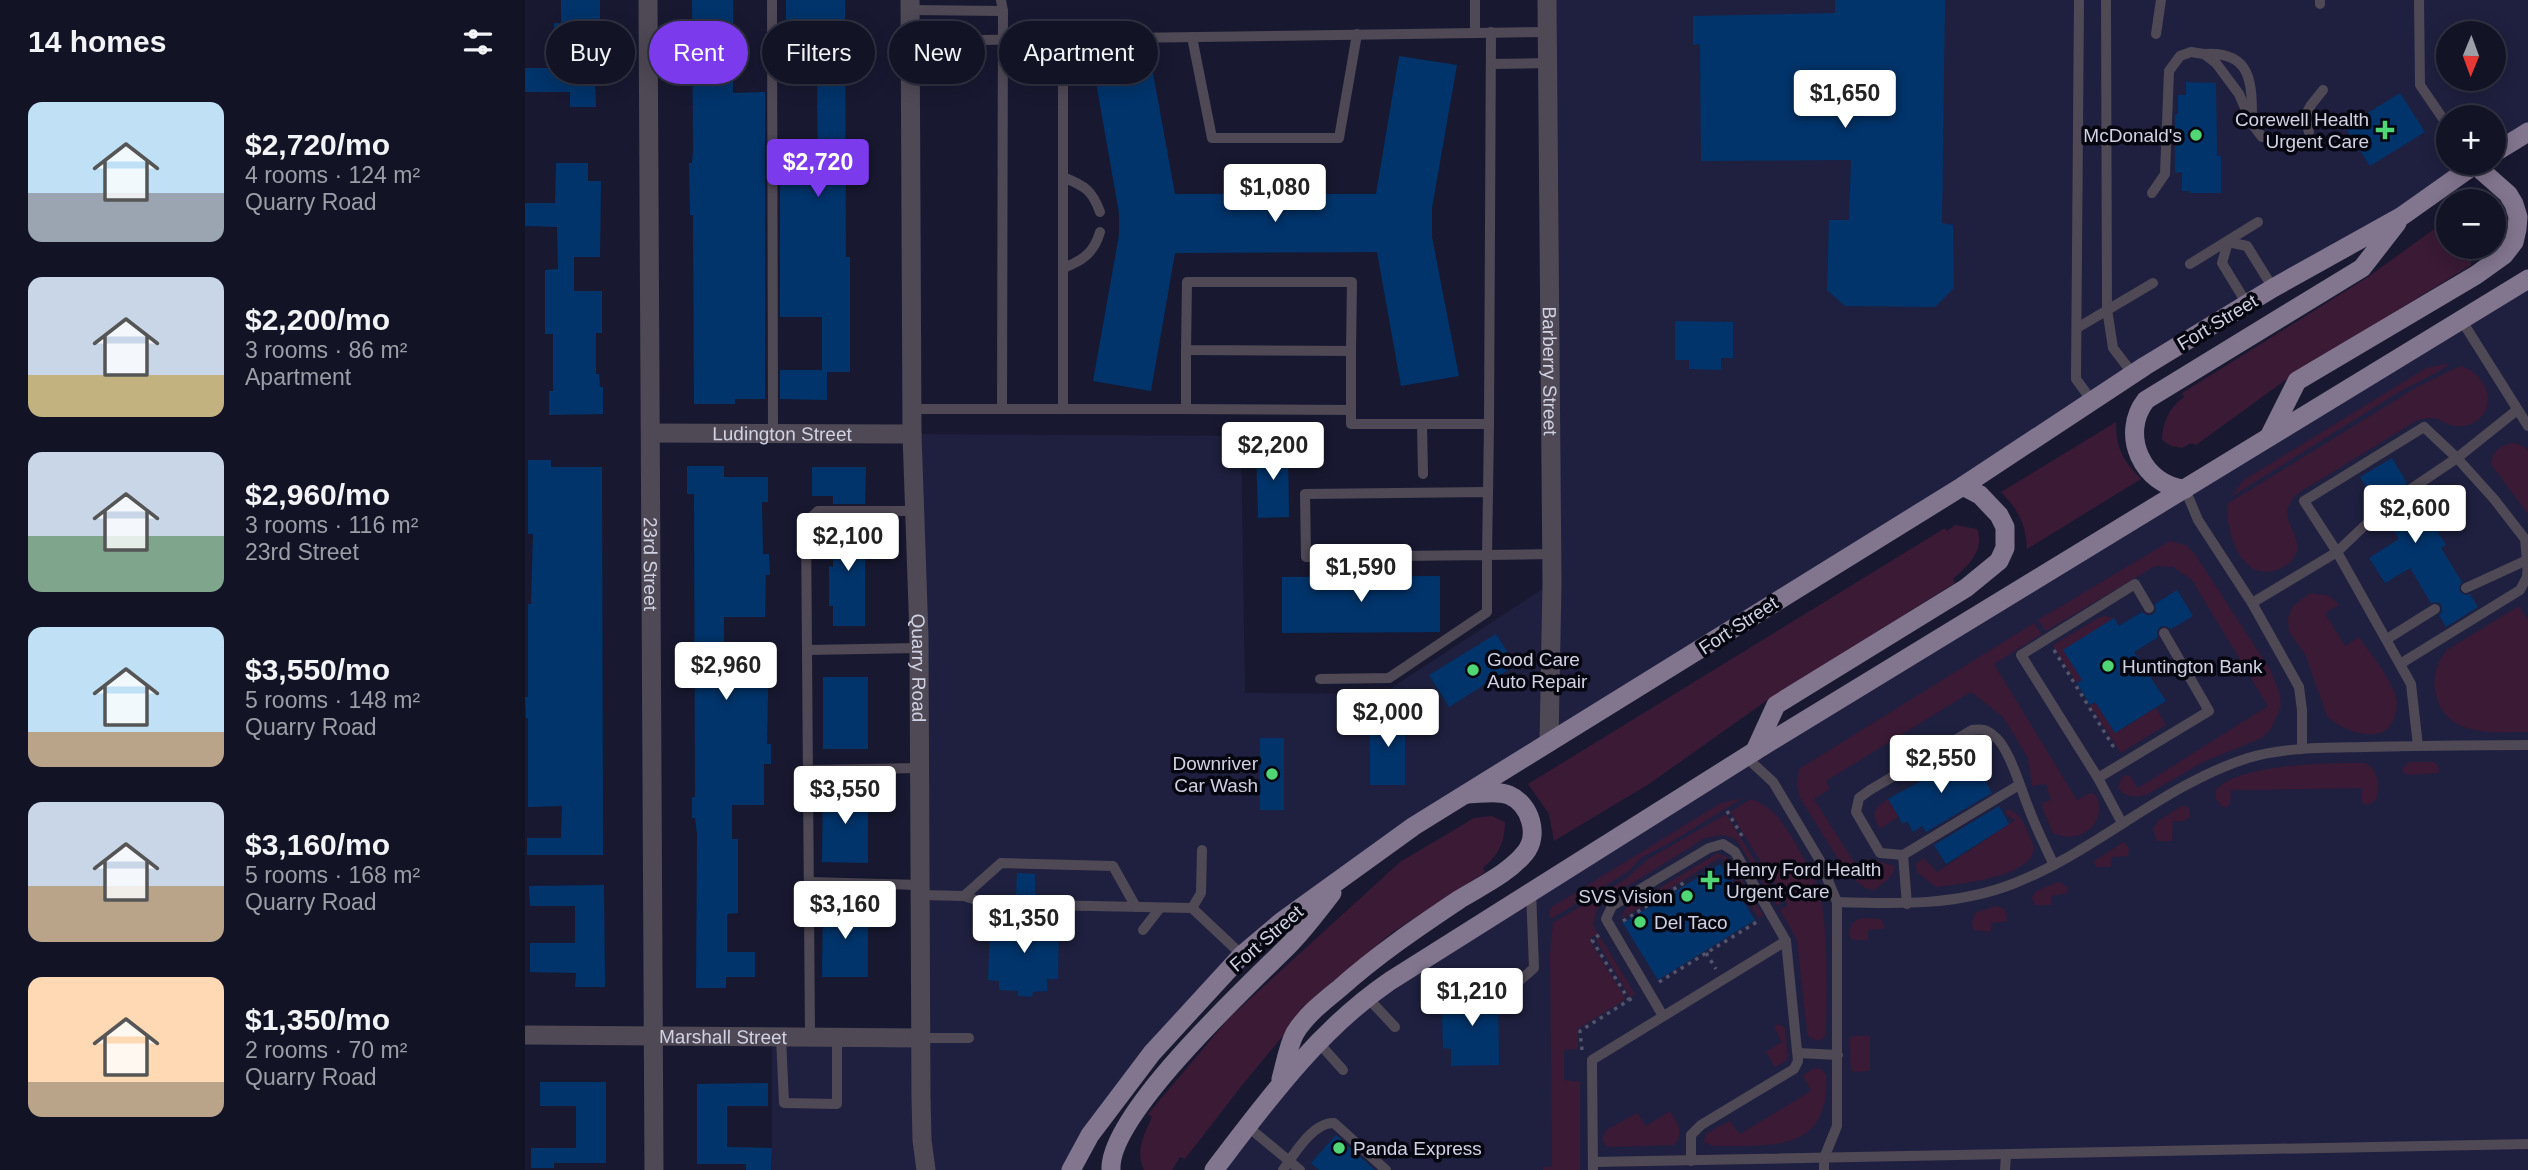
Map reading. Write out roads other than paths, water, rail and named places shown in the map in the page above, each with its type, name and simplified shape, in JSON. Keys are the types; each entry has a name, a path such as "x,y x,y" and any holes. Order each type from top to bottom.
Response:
{"main road":[{"path":"2506,146 2528,132"},
{"name":"Fort Street","path":"1071,1170 1090,1135 1152,1053 1242,955 1281,922 1414,826 1963,486 2133,374 2273,288 2402,216 2458,175"},
{"path":"2269,438 2297,381 2476,275 2504,254 2514,242 2518,216 2514,204 2508,194 2488,175"},
{"path":"2185,489 2173,488 2159,481 2139,455 2133,434 2140,409 2146,400 2362,268 2402,216"},
{"path":"1214,1170 1247,1126 1318,1042 1367,997 1751,754 2528,279"},
{"path":"1751,754 1776,705 1966,588 1999,561 2005,548 2005,527 1999,514 1980,495 1963,486"},
{"path":"1279,1087 1294,1035 1315,1009 1365,966 1425,922 1503,872 1525,853 1532,840 1532,828 1528,812 1520,803 1508,795 1464,794"},
{"path":"1111,1170 1113,1154 1128,1123 1142,1103 1230,1002 1290,944 1349,873"}],"street":[{"name":"23rd Street","path":"648,0 654,1170"},
{"name":"Barberry Street","path":"1547,0 1552,554 1549,741"},
{"name":"Quarry Road","path":"910,84 912,434 919,648 922,1140 926,1170"},
{"name":"Ludington Street","path":"651,433 912,434"},
{"name":"Marshall Street","path":"525,1035 921,1038"}],"lane":[{"path":"772,0 773,433"},
{"path":"1475,0 1475,32"},
{"path":"2079,0 2076,379 2092,401"},
{"path":"2106,0 2107,309 2113,348 2133,374"},
{"path":"2156,34 2161,0"},
{"path":"2419,0 2420,85 2436,108"},
{"path":"910,5 1002,5"},
{"path":"1319,679 1389,678 1487,612 1491,32"},
{"path":"1158,38 1548,32"},
{"path":"1192,37 1212,138 1339,138 1357,34"},
{"path":"2152,193 2165,174 2169,71 2180,56 2191,52 2227,54 2239,63 2249,75 2252,88 2252,124"},
{"path":"2204,54 2216,63 2239,94 2252,124 2262,137"},
{"path":"1491,64 1548,63"},
{"path":"1002,409 1003,84"},
{"path":"1063,84 1063,409"},
{"path":"2309,132 2305,116 2323,90"},
{"path":"1063,177 1082,184 1094,196 1100,212"},
{"path":"2190,264 2258,222"},
{"path":"1063,268 1081,261 1089,254 1096,247 1100,232"},
{"path":"2228,242 2247,246 2273,288"},
{"path":"2228,242 2222,263 2247,304"},
{"path":"1187,409 1187,282 1352,282 1351,424 1489,424"},
{"path":"2077,328 2153,283"},
{"path":"2462,321 2528,426"},
{"path":"1187,350 1351,351"},
{"path":"912,409 1351,410"},
{"path":"2411,489 2457,458 2517,410"},
{"path":"1422,424 1423,474"},
{"path":"2400,664 2520,590 2527,577 2525,539 2494,499 2424,427 2305,501 2337,552 2411,684 2418,746"},
{"path":"2185,489 2198,520 2252,603 2299,687 2302,748"},
{"path":"1488,492 1305,494 1306,556 1552,554"},
{"path":"2252,603 2337,552 2381,510"},
{"path":"810,1037 806,522 818,511 915,511"},
{"path":"2466,588 2528,560"},
{"path":"2122,823 2098,778 2021,655 2135,584 2149,608"},
{"path":"2387,639 2435,609"},
{"path":"2098,778 2209,711 2164,634"},
{"path":"807,650 919,648"},
{"path":"2019,785 1903,855 1880,853 1856,812 1859,798 1870,790 1972,730 1983,729 1995,736 2012,765 2054,865"},
{"path":"1837,902 1907,904 1954,900 2014,884 2054,865 2206,775 2249,758 2302,748 2528,745"},
{"path":"1751,754 1773,782 1819,859 1837,902 1837,1126 1824,1158 1824,1170"},
{"path":"808,770 919,768"},
{"path":"1663,1016 1610,929 1607,919 1612,906 1709,848 1723,844 1735,852 1786,940 1798,1061 1794,1069 1701,1125 1691,1135 1691,1161"},
{"path":"1192,908 1201,893 1202,850"},
{"path":"1903,855 1907,904"},
{"path":"964,896 1001,863 1113,866 1136,908"},
{"path":"809,882 920,890 964,896 988,904 1192,908 1242,955"},
{"path":"1517,983 1534,968 1531,891"},
{"path":"1143,930 1160,908"},
{"path":"1786,940 1592,1060 1593,1166 1691,1161 2528,1144"},
{"path":"1367,997 1395,1027"},
{"path":"781,1037 784,1103 797,1104 837,1104 837,1038"},
{"path":"921,1038 969,1038"},
{"path":"1318,1042 1343,1070"},
{"path":"1798,1053 1838,1055"},
{"path":"1286,1166 1326,1122 1334,1123 1386,1170"},
{"path":"1247,1126 1286,1166 1300,1170"},
{"path":"2005,1170 2006,1155"},
{"path":"1912,1157 1913,1170"}],"place":[{"name":"Corewell Health Urgent Care","path":"2385,130"},
{"name":"McDonald's","path":"2196,135"},
{"name":"Huntington Bank","path":"2108,666"},
{"name":"Good Care Auto Repair","path":"1473,670"},
{"name":"Downriver Car Wash","path":"1272,774"},
{"name":"Henry Ford Health Urgent Care","path":"1710,880"},
{"name":"SVS Vision","path":"1687,896"},
{"name":"Del Taco","path":"1640,922"},
{"name":"Panda Express","path":"1339,1148"}]}
